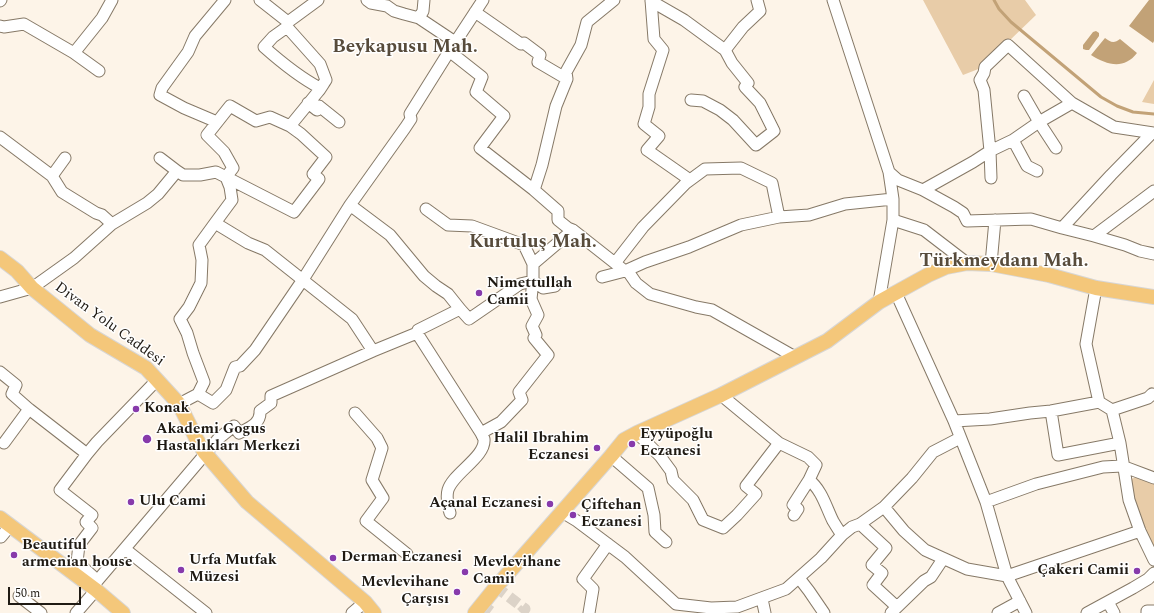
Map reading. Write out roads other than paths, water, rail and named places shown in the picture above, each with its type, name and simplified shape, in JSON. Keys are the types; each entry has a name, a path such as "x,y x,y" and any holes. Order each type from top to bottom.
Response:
{"main road":[{"name":"Divan Yolu Caddesi","path":"0,258 17,271 32,288 90,335 146,368 179,404 197,440 206,453 247,502 365,602 374,613"},
{"path":"475,613 624,440 722,395 827,341 879,302 928,275 946,267 967,263 992,264 1049,275 1096,288 1154,297"},
{"path":"5,522 95,585 123,613"}],"street":[{"path":"74,53 102,18 112,0"},
{"path":"217,122 184,108 160,94 162,88 188,52 195,36 225,0"},
{"path":"260,0 288,24 320,64 326,80 319,91 290,126"},
{"path":"318,0 272,37 264,47 292,71 320,88"},
{"path":"367,0 372,3 387,6 399,13 419,18 452,46 482,77 476,92 504,116 480,148 534,190 558,211 558,220 626,270 636,283 650,294 712,310 795,358"},
{"path":"419,18 423,11 424,0"},
{"path":"198,394 213,404 226,390 235,367 240,366 255,350 350,205 411,119 410,114 482,0"},
{"path":"534,190 542,165 556,106 567,79 566,72 580,45 587,22 614,0"},
{"path":"725,50 744,27 760,11 757,0"},
{"path":"833,0 889,172 893,199 893,220 879,302"},
{"path":"651,1 684,20 725,50 732,63 748,83 745,87 760,103 774,131 756,145 734,120 720,110 703,101 691,100"},
{"path":"651,1 654,39 664,50 649,94 649,107 644,124 659,136 648,150 690,180"},
{"path":"475,12 521,44 524,43 540,54 538,62 567,79"},
{"path":"0,26 4,27 24,24 74,53 99,71"},
{"path":"991,178 984,90 980,80 984,73 985,67 1008,45 1072,103 1114,127 1153,133"},
{"path":"1024,96 1038,122 1056,148"},
{"path":"308,103 317,110 319,106 339,122"},
{"path":"923,190 990,151 1013,140 1038,122 1072,103"},
{"path":"160,158 183,175 200,175 214,172 294,212 319,179 313,174 326,157 290,126 270,117 256,121 230,106 207,135 224,152 233,168 226,177"},
{"path":"1062,228 1111,175 1153,133"},
{"path":"0,137 52,176 62,192 96,213 102,215 112,224"},
{"path":"1013,140 1026,166 1037,171"},
{"path":"52,176 65,158"},
{"path":"615,263 643,227 686,183 705,169 741,168 772,183 779,217"},
{"path":"0,297 32,288 74,258 112,224 147,203 158,194 177,171"},
{"path":"889,172 898,180 923,190 964,213 967,221 1032,219 1125,244 1140,251 1154,254"},
{"path":"179,404 198,394 204,382 187,333 180,319 189,307 201,283 202,260 199,245 232,200 230,187 226,177"},
{"path":"1094,236 1154,191"},
{"path":"602,277 626,270 689,247 741,225 779,217 809,215 845,204 893,199"},
{"path":"350,205 390,235 424,276 448,294 469,319 520,284 533,281 543,288 555,286"},
{"path":"426,209 448,225 472,226 524,245 533,264 531,300 538,315 532,326 536,335 534,338 548,355 519,392 522,400 501,422 481,433"},
{"path":"893,220 924,230 967,263"},
{"path":"992,264 995,220"},
{"path":"214,223 248,243 265,250 352,319 373,351"},
{"path":"533,264 573,230"},
{"path":"1096,288 1086,344 1099,402"},
{"path":"896,293 954,421 986,502 1007,576 1026,613"},
{"path":"76,613 95,585 142,527 218,439 234,426 239,433 254,425 261,416 260,411 271,403 271,396 416,333 418,330 460,309"},
{"path":"416,333 484,439 479,454 454,479 448,490 450,512"},
{"path":"0,372 16,385 12,394 87,454"},
{"path":"95,585 77,562 79,545 92,528 86,522 92,515 60,490 97,442 157,380"},
{"path":"1112,410 1148,398 1153,393"},
{"path":"722,395 779,443 808,457 816,465 809,480 793,505 798,509 794,515"},
{"path":"954,421 990,419 1030,412 1051,411 1099,402 1112,410 1120,443 1122,466 1129,500 1140,530 1154,560"},
{"path":"4,443 29,409"},
{"path":"1051,411 1058,455 1120,443"},
{"path":"354,413 376,438 382,448 372,480 383,498 366,521 407,554"},
{"path":"637,433 660,456 671,471 674,480 693,500 704,520 723,528 756,494 746,486 779,443"},
{"path":"562,512 625,557 675,608 737,607 786,590 821,558 842,535 884,507 912,478 933,452 960,438"},
{"path":"611,456 648,488 654,515 655,532 666,542"},
{"path":"986,502 1036,484 1103,467 1122,466 1154,478"},
{"path":"809,480 814,484 842,535"},
{"path":"884,507 904,531 925,550 967,569 1007,576 1140,530"},
{"path":"1,537 5,522"},
{"path":"860,524 886,548 872,565 882,573 873,586 894,610 931,577 943,559"},
{"path":"589,613 593,589 583,579 608,544"},
{"path":"125,549 206,613"},
{"path":"1087,613 1148,579 1154,573"},
{"path":"799,578 824,613"},
{"path":"19,596 41,613"},
{"path":"762,599 765,613"},
{"path":"998,613 1020,601"},
{"path":"352,613 365,602"},
{"path":"1108,602 1114,613"},
{"path":"1147,613 1147,611 1154,610"}],"waterway":[{"path":"994,0 999,9 1011,22 1101,97 1117,106 1133,112 1154,114"}],"tunnel":[{"path":"496,587 525,609 521,613"},
{"path":"482,605 493,613"}],"place":[{"name":"Nimettullah Camii","path":"479,293"},
{"name":"Konak","path":"136,409"},
{"name":"Akademi Gogus Hastalıkları Merkezi","path":"147,439"},
{"name":"Eyyüpoğlu Eczanesi","path":"632,444"},
{"name":"Halil Ibrahim Eczanesi","path":"597,448"},
{"name":"Ulu Cami","path":"131,502"},
{"name":"Açanal Eczanesi","path":"550,504"},
{"name":"Çiftehan Eczanesi","path":"573,515"},
{"name":"Beautiful armenian house","path":"14,555"},
{"name":"Derman Eczanesi","path":"333,558"},
{"name":"Urfa Mutfak Müzesi","path":"181,570"},
{"name":"Çakeri Camii","path":"1137,571"},
{"name":"Mevlevihane Camii","path":"465,572"},
{"name":"Mevlevihane Çarşısı","path":"457,592"}],"district":[{"name":"Beykapusu Mah.","path":"405,48"},
{"name":"Kurtuluş Mah.","path":"533,243"},
{"name":"Türkmeydanı Mah.","path":"1004,262"}]}
